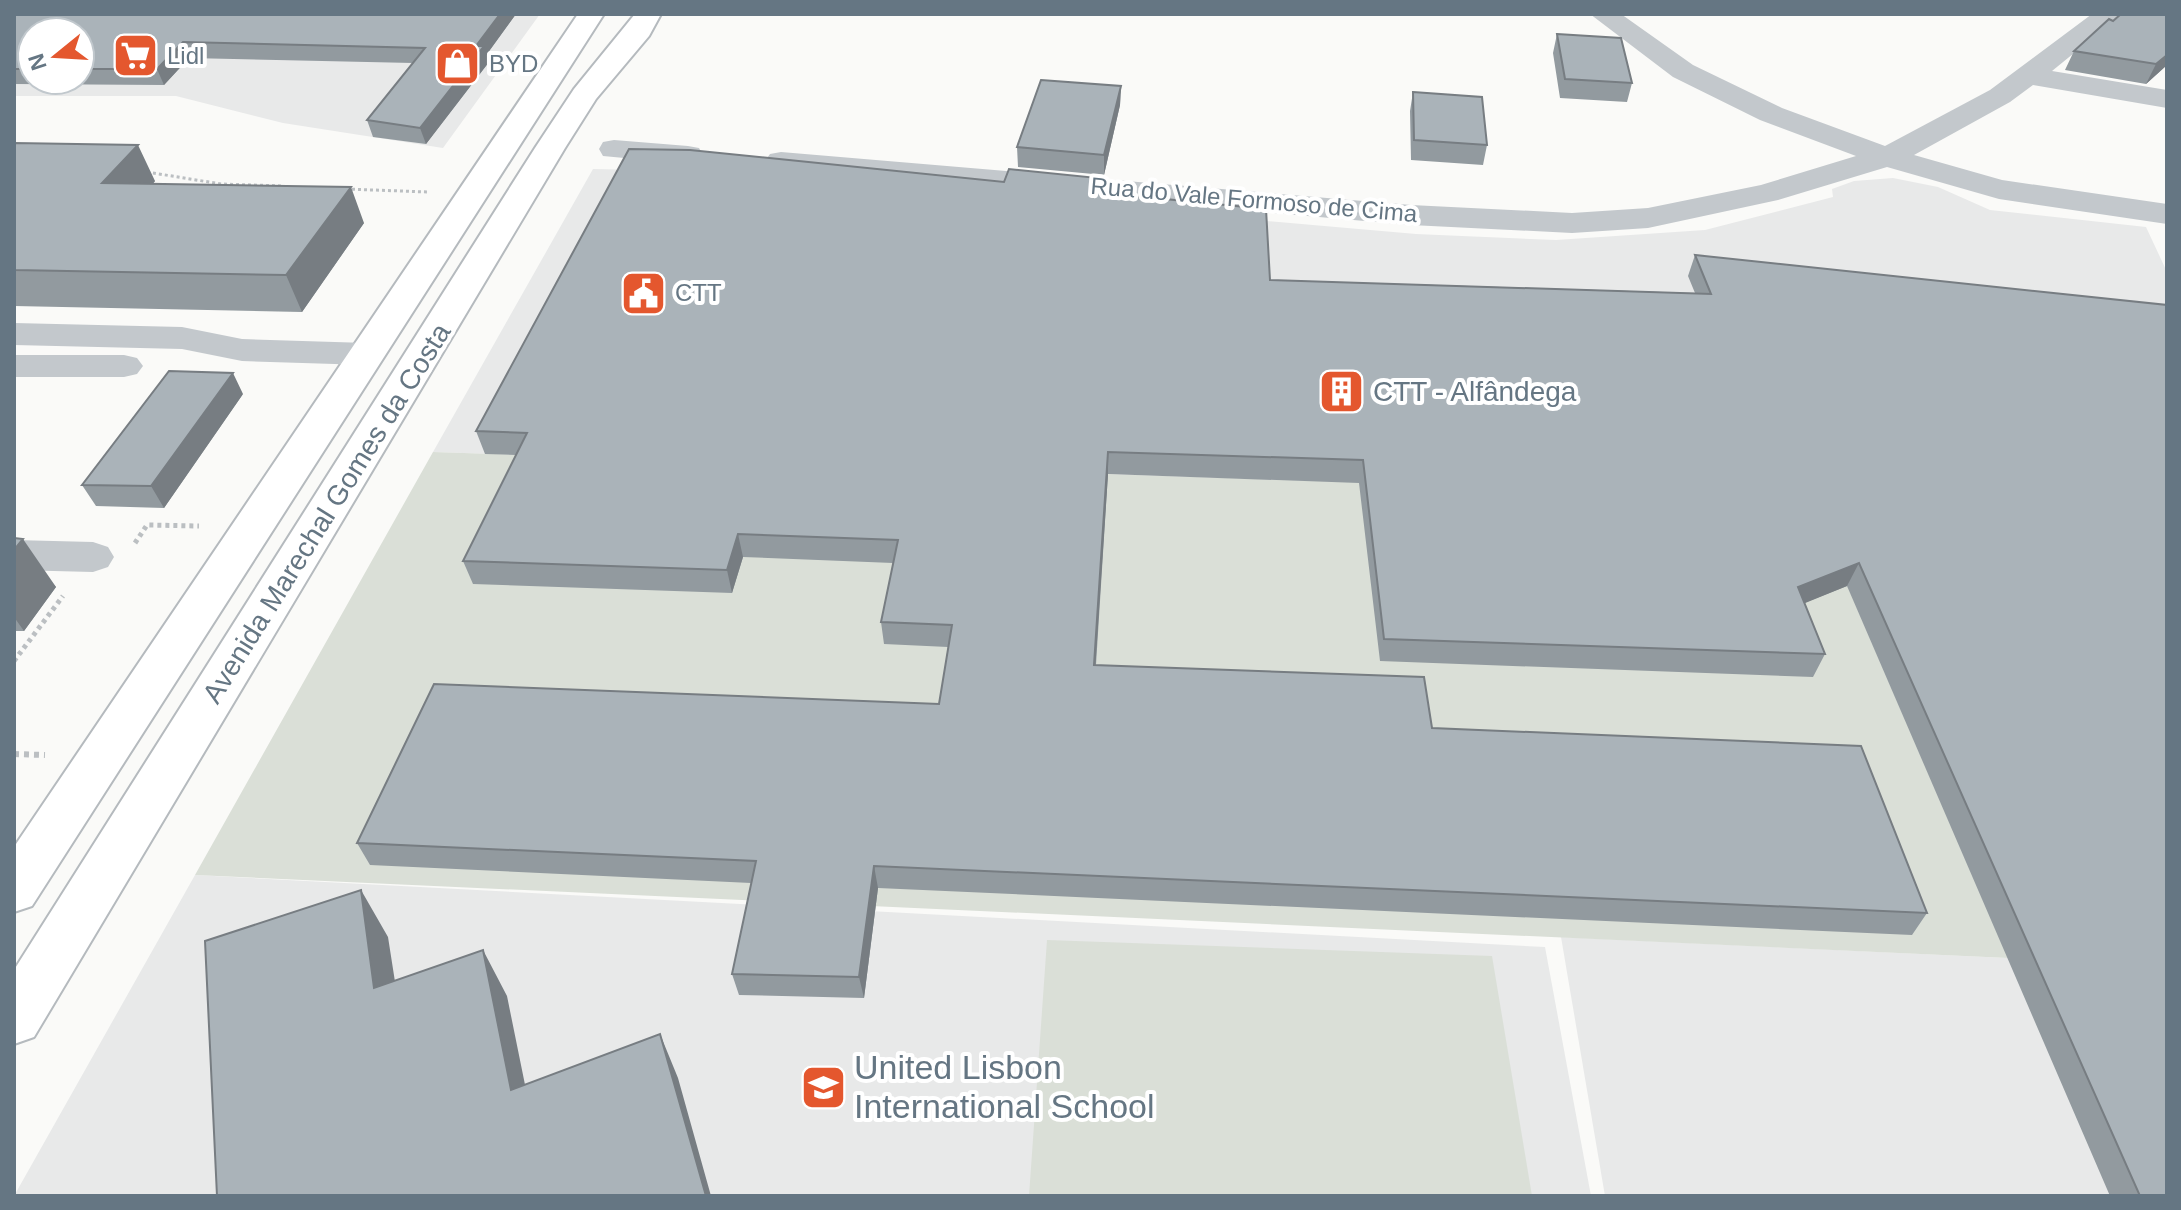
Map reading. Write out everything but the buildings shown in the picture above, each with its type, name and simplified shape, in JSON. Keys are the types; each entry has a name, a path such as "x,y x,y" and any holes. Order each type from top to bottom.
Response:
{"main road":[{"name":"Avenida Marechal Gomes da Costa","path":"14,890 591,14"},
{"name":"Avenida Marechal Gomes da Costa","path":"14,1019 550,148 584,95 639,30 648,14"}],"street":[{"path":"1603,14 1683,71 1771,114 1887,157 1999,189 2167,214"},
{"name":"Rua do Vale Formoso de Cima","path":"614,149 974,175 1411,215 1572,223 1648,218 1752,197 1887,157 2000,96 2109,14"},
{"path":"2027,75 2167,99"},
{"path":"14,334 182,338 242,350 367,354"},
{"path":"14,366 157,366 242,350"},
{"path":"14,555 112,553"}],"path":[{"path":"138,171 221,184 292,187"},
{"path":"339,189 473,194"},
{"path":"14,661 61,598 147,525 253,527"},
{"path":"61,598 73,598"}],"shaded area":[{"path":"14,14 540,14 443,148 283,123 176,96 96,96 96,16 16,16 16,96"},
{"path":"593,169 694,171 1416,234 1556,240 1705,230 1833,197 1832,189 1854,181 1893,178 1938,187 1990,210 2146,227 2167,272 2167,1196 1605,1196 1561,937 2007,958 1809,497 433,452"},
{"path":"433,452 1809,497 2008,958 195,875"},
{"name":"United Lisbon International School","path":"195,875 1545,947 1591,1196 14,1196"},
{"path":"1047,940 1492,956 1532,1196 1029,1196"}],"place":[{"name":"Lidl","path":"136,56"},
{"name":"BYD","path":"458,64"},
{"name":"CTT","path":"644,293"},
{"name":"CTT - Alfândega","path":"1342,391"},
{"name":"United Lisbon International School","path":"823,1087"}]}
